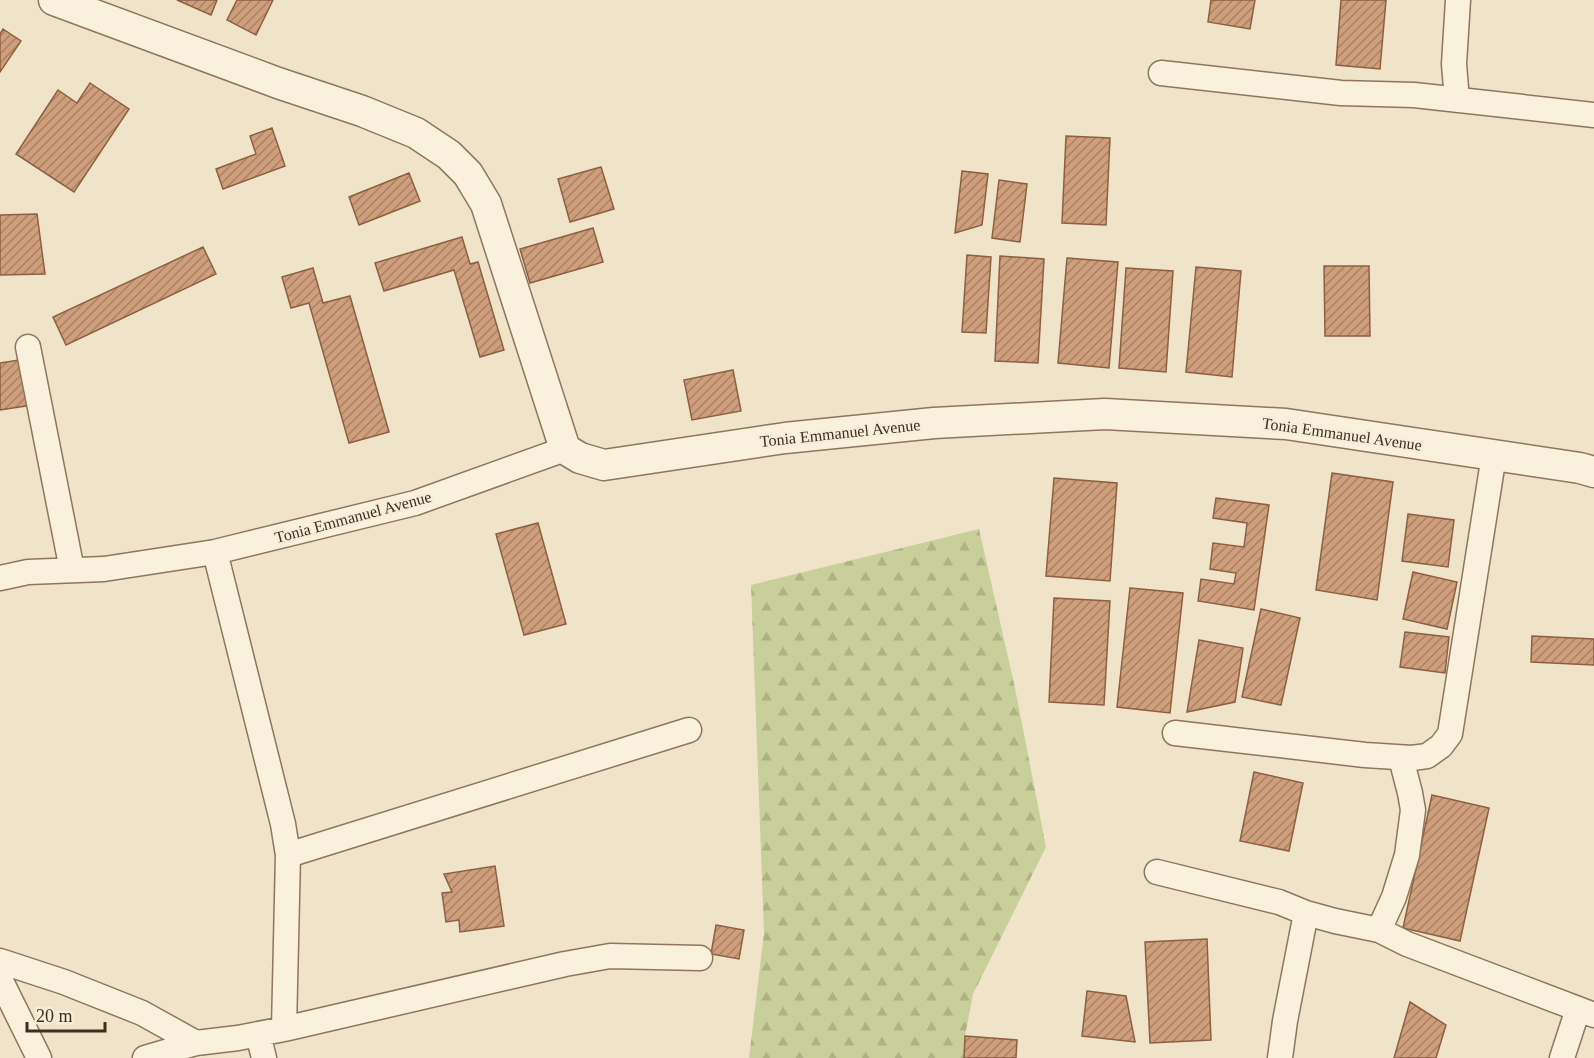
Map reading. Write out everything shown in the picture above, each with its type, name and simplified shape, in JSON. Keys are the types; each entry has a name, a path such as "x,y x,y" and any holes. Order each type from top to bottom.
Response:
{"street":[{"path":"54,0 267,79 362,111 416,133 448,155 468,174 486,204 565,449"},
{"path":"1457,100 1454,64 1458,0"},
{"path":"1161,73 1341,93 1414,95 1594,115"},
{"path":"28,347 72,570"},
{"name":"Tonia Emmanuel Avenue","path":"0,578 28,572 104,570 215,552 415,503 565,449 580,458 604,465 785,438 934,423 1105,414 1286,423 1581,468 1594,472"},
{"path":"1175,733 1401,758 1427,756 1441,746 1450,734 1494,455"},
{"path":"215,552 283,824 288,855 284,1029"},
{"path":"288,855 689,730"},
{"path":"1379,930 1394,897 1407,855 1413,810 1401,758"},
{"path":"1157,872 1280,902 1306,913 1335,921 1379,930 1407,944 1586,1012 1562,1058"},
{"path":"1280,1058 1306,913"},
{"path":"145,1058 196,1043 284,1029 565,964 610,956 700,958"},
{"path":"0,961 64,982 142,1013 196,1043"},
{"path":"0,979 39,1058"},
{"path":"258,1034 264,1058"}],"green space":[{"path":"979,529 1015,688 1046,847 973,994 965,1036 964,1058 749,1058 764,933 751,585"}],"building":[{"path":"177,0 217,0 211,15"},
{"path":"237,0 273,0 256,35 227,20"},
{"path":"1211,0 1255,0 1250,29 1208,22"},
{"path":"1341,0 1386,0 1380,69 1336,65"},
{"path":"3,29 21,41 0,72 0,34"},
{"path":"90,83 129,109 74,192 16,154 58,90 77,103"},
{"path":"272,128 285,166 223,189 216,169 256,154 250,136"},
{"path":"1066,136 1110,138 1106,225 1062,223"},
{"path":"601,167 614,209 570,222 558,179"},
{"path":"962,171 988,174 982,225 955,233"},
{"path":"409,173 420,201 359,225 349,197"},
{"path":"999,180 1027,184 1020,242 992,238"},
{"path":"37,214 45,274 0,275 0,215"},
{"path":"593,228 603,262 530,283 520,249"},
{"path":"462,237 470,264 478,262 504,350 480,357 454,270 384,291 375,263"},
{"path":"203,247 216,274 66,345 53,317"},
{"path":"967,255 991,257 986,333 962,332"},
{"path":"1000,256 1044,259 1038,363 995,361"},
{"path":"1067,258 1118,262 1109,368 1058,363"},
{"path":"1324,266 1369,266 1370,336 1325,336"},
{"path":"1196,267 1241,271 1232,377 1186,372"},
{"path":"313,268 323,303 350,296 389,432 349,443 309,303 291,308 282,277"},
{"path":"1126,268 1173,271 1166,372 1119,368"},
{"path":"25,359 32,405 0,410 0,363"},
{"path":"733,370 741,411 692,420 684,380"},
{"path":"1332,473 1393,482 1377,600 1316,590"},
{"path":"1054,478 1117,483 1110,581 1046,576"},
{"path":"1216,498 1269,505 1254,610 1198,601 1201,579 1234,584 1236,573 1210,569 1213,543 1244,547 1247,523 1213,518"},
{"path":"1408,514 1454,520 1448,567 1402,561"},
{"path":"538,523 566,624 524,635 496,534"},
{"path":"1413,572 1457,582 1447,629 1403,619"},
{"path":"1130,588 1183,593 1170,713 1117,707"},
{"path":"1054,598 1110,601 1104,705 1049,702"},
{"path":"1261,609 1300,618 1281,705 1242,697"},
{"path":"1405,632 1449,637 1445,673 1400,667"},
{"path":"1532,636 1594,639 1594,665 1531,662"},
{"path":"1199,640 1243,648 1235,702 1187,712"},
{"path":"1254,772 1303,783 1289,851 1240,841"},
{"path":"1432,795 1489,808 1460,941 1403,928"},
{"path":"495,866 504,926 460,932 459,920 446,922 442,893 452,892 444,874"},
{"path":"716,925 744,930 739,959 711,954"},
{"path":"1207,939 1211,1040 1150,1043 1145,942"},
{"path":"1087,991 1126,996 1135,1042 1082,1036"},
{"path":"1410,1002 1446,1025 1436,1058 1394,1058"},
{"path":"965,1036 1017,1040 1016,1058 964,1058"}]}
